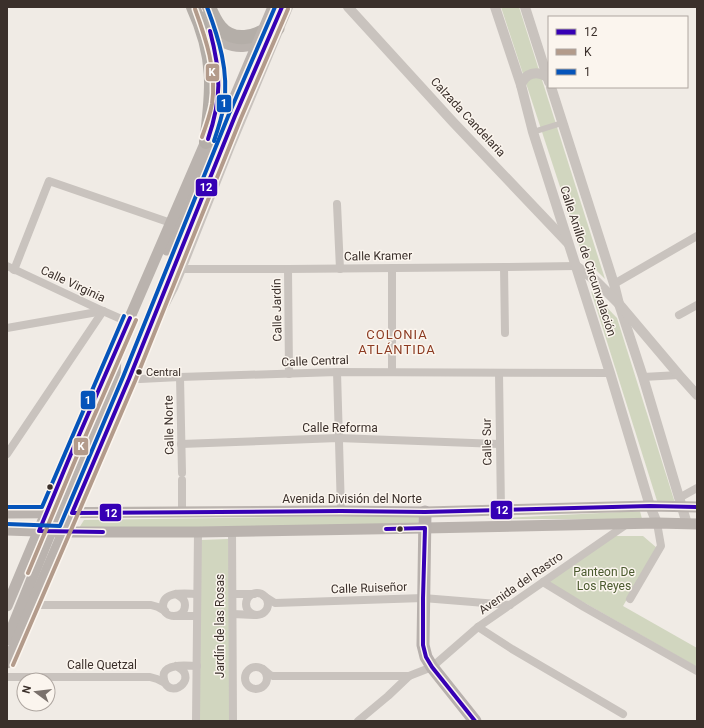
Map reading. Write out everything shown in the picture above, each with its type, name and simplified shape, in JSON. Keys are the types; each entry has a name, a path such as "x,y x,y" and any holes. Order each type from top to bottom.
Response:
{"highway":[{"path":"204,10 224,31 238,37 248,37 262,32 271,26 280,15 282,7"},
{"path":"204,10 204,35 211,67 211,98 206,142"}],"main road":[{"path":"7,662 129,380 273,7"},
{"path":"139,297 162,260 188,209 282,7"},
{"path":"204,10 216,55 220,78 219,97 230,116"},
{"path":"210,31 216,37 228,44 243,46 262,42 279,29"},
{"path":"7,606 206,142 230,116"},
{"path":"64,532 58,522 58,513 113,388 115,378 116,350"},
{"name":"Avenida División del Norte","path":"7,513 72,514 341,511 425,512 650,506 680,502 697,507"},
{"path":"425,512 423,645 426,657 432,667 475,721"},
{"path":"7,640 53,526 53,521 50,515 46,513"},
{"path":"7,530 64,532 198,532 657,523 692,524"}],"street":[{"path":"152,322 162,310 181,269 230,116 279,29 288,7"},
{"name":"Calzada Candelaria","path":"348,7 453,122 570,245"},
{"name":"Calle Anillo de Circunvalación","path":"495,7 521,85 534,132 650,506 657,523"},
{"name":"Calle Anillo de Circunvalación","path":"524,7 548,79"},
{"path":"521,85 524,79 533,74 540,74 548,81"},
{"name":"Calle Anillo de Circunvalación","path":"551,88 614,284 680,502 692,524"},
{"path":"534,132 562,123"},
{"path":"11,268 49,181 171,223"},
{"path":"338,204 340,269"},
{"path":"614,284 697,236"},
{"path":"576,266 595,280 619,304 697,395"},
{"name":"Calle Kramer","path":"181,269 340,269 576,266"},
{"path":"504,267 505,333"},
{"name":"Calle Virginia","path":"11,268 128,322"},
{"path":"392,268 392,372"},
{"name":"Calle Jardín","path":"288,269 289,374"},
{"path":"679,315 697,305"},
{"path":"7,328 103,311"},
{"path":"7,454 103,311"},
{"path":"337,372 341,511"},
{"name":"Calle Central","path":"140,379 337,372 610,373"},
{"name":"Calle Sur","path":"499,373 501,510"},
{"path":"643,377 679,375"},
{"name":"Calle Norte","path":"180,377 182,513"},
{"name":"Calle Reforma","path":"181,444 338,438 499,444"},
{"path":"680,502 697,488"},
{"path":"630,600 661,546 657,523"},
{"name":"Avenida del Rastro","path":"409,676 432,667 478,627 627,524"},
{"name":"Jardín de las Rosas","path":"232,531 233,721"},
{"name":"Jardín de las Rosas","path":"196,721 198,532"},
{"path":"544,582 584,607 697,671"},
{"path":"232,614 260,615 275,603 259,593 233,594"},
{"path":"176,594 185,602 185,608 182,613 177,616"},
{"path":"31,605 151,605 158,603 171,595 197,594"},
{"path":"254,594 247,600 246,605 247,610 255,615"},
{"path":"264,596 268,601 268,607 265,612"},
{"path":"165,611 163,606 167,597"},
{"name":"Calle Ruiseñor","path":"275,603 423,598 510,606"},
{"path":"151,605 158,607 172,616 197,616"},
{"path":"478,627 512,649 623,714"},
{"path":"176,666 182,669 185,674 185,680 182,685 177,688"},
{"path":"196,687 172,688 165,682 164,673 171,667 197,666"},
{"path":"232,669 248,669 258,666 273,676 409,676"},
{"name":"Calle Quetzal","path":"150,678 167,669"},
{"path":"248,669 245,673 248,686"},
{"path":"263,669 266,674 264,685"},
{"path":"232,687 248,686 259,688 273,676"},
{"path":"358,721 409,676"},
{"name":"Calle Quetzal","path":"7,677 150,678 165,682"}],"green space":[{"path":"501,7 519,7 605,279 583,257"},
{"path":"591,291 617,318 675,503 658,504"},
{"path":"640,511 642,519 485,519"},
{"path":"418,515 418,525 79,528 84,520"},
{"name":"Panteon De Los Reyes","path":"613,536 643,536 657,548 623,606 697,648 697,667 548,582"},
{"path":"228,539 231,592 231,721 199,721 201,540"}],"transit line":[{"name":"1","path":"207,7 222,55 225,80 224,105 214,141"},
{"name":"1","path":"7,524 60,526 123,377 229,114 275,7"},
{"name":"12","path":"282,7 235,116 129,379 72,513 341,511 425,512 650,506 697,507"},
{"name":"K","path":"195,9 210,55 213,79 212,104 202,137"},
{"name":"K","path":"13,665 135,381 241,118 288,9"},
{"name":"12","path":"208,139 213,124 218,98 218,73 210,31"},
{"name":"1","path":"7,507 42,507 124,316"},
{"name":"12","path":"103,532 39,531 130,318"},
{"name":"K","path":"28,573 136,320"},
{"name":"12","path":"386,529 425,528 423,645 426,657 432,667 475,721"}],"place":[{"name":"Central","path":"139,372"}],"district":[{"name":"COLONIA ATLÁNTIDA","path":"397,342"}]}
